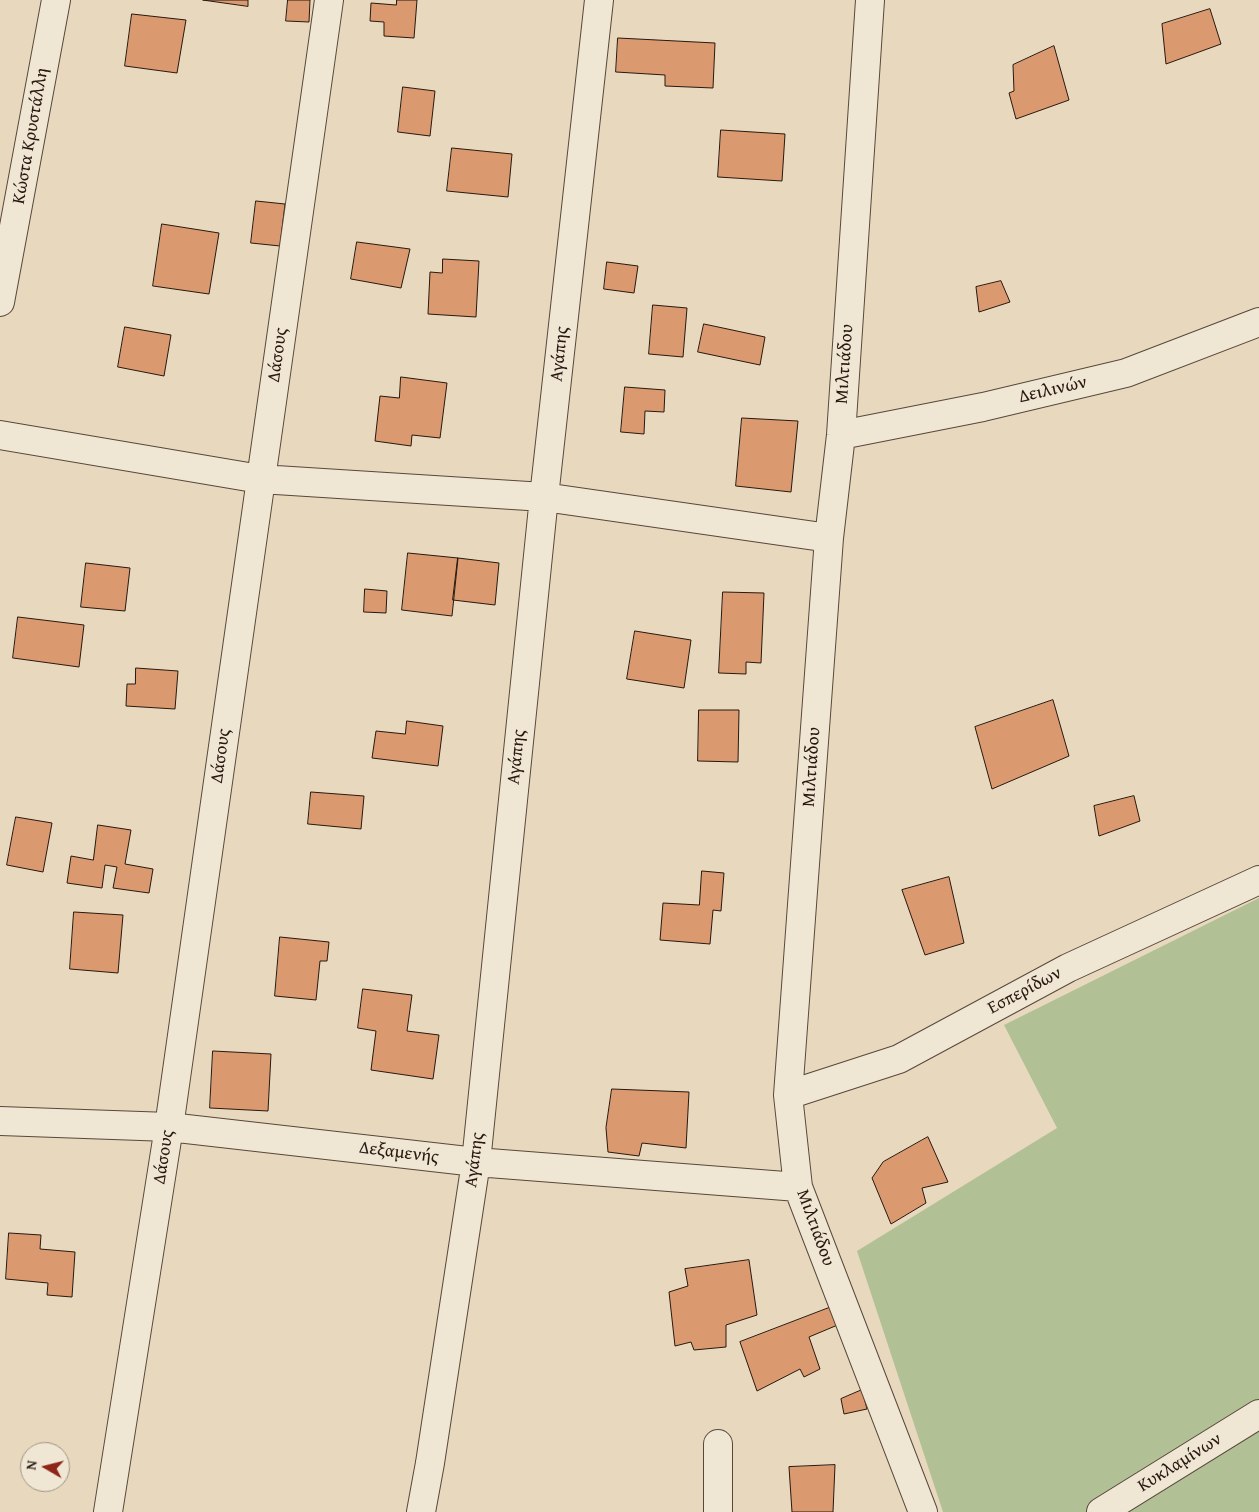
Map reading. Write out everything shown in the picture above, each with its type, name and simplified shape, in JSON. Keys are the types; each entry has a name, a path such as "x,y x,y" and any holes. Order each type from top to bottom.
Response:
{"street":[{"name":"Κώστα Κρυστάλλη","path":"0,302 56,0"},
{"name":"Δάσους","path":"108,1512 169,1127 329,0"},
{"name":"Αγάπης","path":"421,1512 476,1162 544,497 599,0"},
{"name":"Μιλτιάδου","path":"870,0 841,435 829,538 788,1095 798,1187 923,1512"},
{"name":"Δειλινών","path":"841,435 983,407 1126,374 1259,322"},
{"path":"0,435 260,479 544,497 829,538"},
{"name":"Εσπερίδων","path":"788,1095 899,1059 1068,968 1259,880"},
{"name":"Δεξαμενής","path":"0,1121 169,1127 476,1162 798,1187"},
{"name":"Κυκλαμίνων","path":"1102,1512 1259,1414"},
{"path":"718,1444 718,1512"}],"green space":[{"path":"1259,898 1259,1512 943,1512 857,1251 1057,1128 1004,1025"}],"building":[{"path":"203,0 248,0 248,6"},
{"path":"288,0 310,0 309,22 286,21"},
{"path":"397,0 417,0 414,38 384,36 384,22 370,21 371,3 396,5"},
{"path":"1210,9 1221,44 1166,64 1162,24"},
{"path":"132,14 186,20 177,73 125,66"},
{"path":"618,38 715,43 713,88 665,86 665,75 616,72"},
{"path":"1054,46 1069,100 1016,119 1009,93 1014,91 1013,65"},
{"path":"403,87 435,91 430,136 398,132"},
{"path":"721,130 785,134 782,181 718,177"},
{"path":"452,148 512,154 508,197 447,191"},
{"path":"256,201 285,204 280,246 251,243"},
{"path":"162,224 219,233 209,294 153,286"},
{"path":"357,242 410,249 401,288 351,279"},
{"path":"443,259 479,261 476,317 428,314 430,272 442,273"},
{"path":"607,262 638,266 634,293 604,289"},
{"path":"1001,281 1010,302 979,312 976,287"},
{"path":"653,305 687,308 683,357 649,354"},
{"path":"704,324 765,337 760,365 698,352"},
{"path":"125,327 171,335 164,376 118,367"},
{"path":"401,377 447,383 440,438 412,435 411,446 375,441 380,396 399,398"},
{"path":"625,387 665,390 664,412 645,411 644,434 621,432"},
{"path":"742,418 798,421 791,492 736,486"},
{"path":"408,553 458,558 452,616 402,610"},
{"path":"458,558 499,563 495,605 453,600"},
{"path":"86,563 130,568 125,611 81,607"},
{"path":"365,589 387,591 386,613 364,612"},
{"path":"723,592 764,593 761,663 746,662 746,674 719,673"},
{"path":"18,617 84,625 79,667 13,658"},
{"path":"635,631 691,640 684,688 627,679"},
{"path":"136,668 178,671 175,709 126,706 127,684 135,684"},
{"path":"1053,700 1069,756 992,789 975,727"},
{"path":"699,710 739,710 738,762 698,761"},
{"path":"407,721 443,726 438,766 372,758 376,731 405,734"},
{"path":"311,792 364,796 361,829 308,824"},
{"path":"1134,796 1140,821 1099,836 1094,806"},
{"path":"16,817 52,823 43,872 7,865"},
{"path":"98,825 131,830 125,864 153,869 149,893 113,888 117,867 105,865 102,888 67,883 71,856 93,860"},
{"path":"702,871 724,873 721,911 713,910 710,944 660,940 663,903 699,905"},
{"path":"949,877 964,943 925,955 902,890"},
{"path":"74,912 123,915 118,973 70,969"},
{"path":"280,937 329,942 327,961 320,961 316,1000 275,996"},
{"path":"363,989 412,995 407,1031 439,1035 433,1079 371,1070 376,1031 358,1028"},
{"path":"213,1051 271,1054 268,1111 210,1108"},
{"path":"612,1089 689,1092 686,1148 642,1143 639,1156 608,1152 606,1128"},
{"path":"928,1137 948,1182 922,1188 926,1203 891,1224 872,1178 883,1162"},
{"path":"9,1233 41,1235 40,1249 75,1252 72,1297 47,1295 48,1283 6,1279"},
{"path":"749,1260 757,1315 726,1325 726,1347 694,1350 691,1342 675,1346 669,1292 688,1286 685,1269"},
{"path":"834,1306 840,1324 809,1337 820,1369 804,1377 800,1369 757,1391 740,1342"},
{"path":"862,1390 867,1409 844,1414 841,1399"},
{"path":"835,1465 833,1512 792,1512 789,1467"}]}
